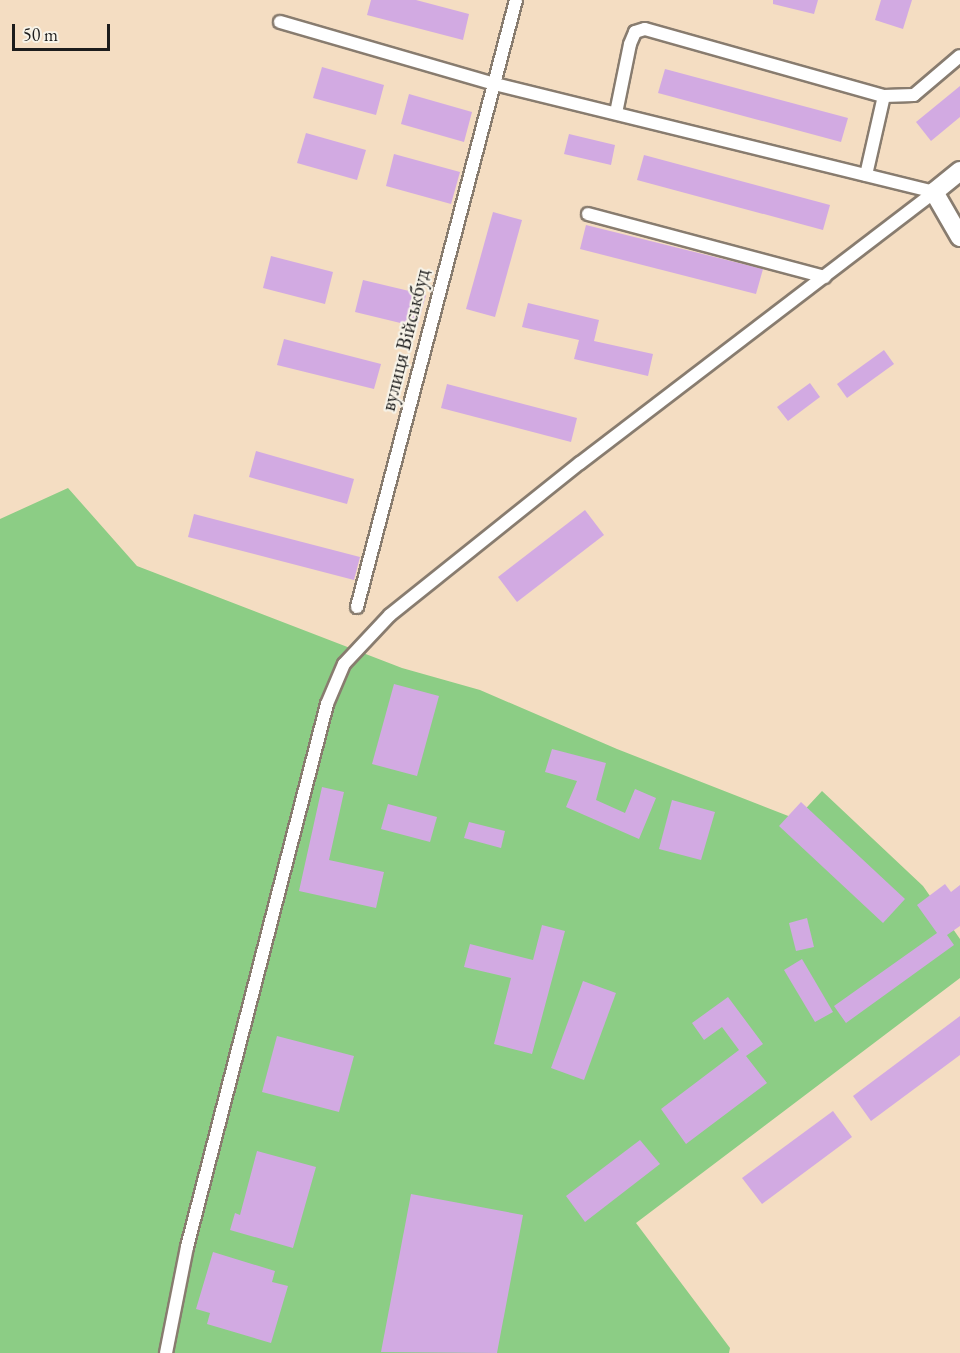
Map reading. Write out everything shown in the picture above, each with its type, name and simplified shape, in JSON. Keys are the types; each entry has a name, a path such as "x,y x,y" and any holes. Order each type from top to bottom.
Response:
{"main road":[{"path":"960,171 934,192 960,237"}],"street":[{"name":"вулиця Військбуд","path":"357,607 491,83 516,0"},
{"path":"280,22 491,83 934,192"},
{"path":"616,113 630,45 635,32 645,29 884,96 914,95 960,56"},
{"path":"866,175 884,96"},
{"path":"166,1353 187,1247 327,704 344,664 390,615 580,463 825,278 934,192"},
{"path":"588,214 825,278"}],"green space":[{"path":"68,488 137,566 402,668 480,690 617,749 796,819 822,791 923,886 960,939 960,978 636,1223 730,1348 729,1353 0,1353 0,519"}],"building":[{"path":"371,0 416,0 469,14 463,40 367,15"},
{"path":"773,0 818,0 814,14 773,4"},
{"path":"881,0 912,0 903,29 875,20"},
{"path":"322,67 384,85 376,115 313,98"},
{"path":"665,69 848,118 841,142 658,93"},
{"path":"960,86 960,117 931,141 916,122"},
{"path":"409,94 472,112 464,142 401,124"},
{"path":"306,133 366,150 357,180 297,163"},
{"path":"569,134 615,145 611,165 564,154"},
{"path":"394,154 460,172 451,204 386,186"},
{"path":"644,155 830,205 823,230 637,180"},
{"path":"493,212 522,220 495,317 466,309"},
{"path":"586,225 763,269 756,294 580,249"},
{"path":"271,256 333,272 325,304 263,288"},
{"path":"363,280 426,295 417,327 355,312"},
{"path":"528,303 599,320 594,341 653,354 648,376 574,359 579,340 522,327"},
{"path":"284,339 381,364 374,389 277,365"},
{"path":"884,350 894,364 847,398 837,384"},
{"path":"810,383 820,397 788,421 777,407"},
{"path":"447,384 577,418 571,442 441,408"},
{"path":"256,451 354,479 347,504 249,477"},
{"path":"585,510 604,535 517,602 498,577"},
{"path":"194,514 360,557 354,580 188,537"},
{"path":"394,684 439,696 417,776 372,764"},
{"path":"552,749 606,763 596,800 625,813 635,789 656,798 639,839 566,807 577,781 545,772"},
{"path":"322,787 344,792 329,860 384,872 376,908 299,891"},
{"path":"672,800 715,812 701,860 659,849"},
{"path":"801,802 905,899 883,923 779,826"},
{"path":"388,804 437,817 430,842 381,829"},
{"path":"469,822 505,831 501,848 464,838"},
{"path":"945,884 951,892 960,885 960,926 947,935 954,945 846,1023 834,1006 937,933 917,905"},
{"path":"807,918 814,947 796,951 789,923"},
{"path":"542,925 565,931 532,1054 494,1044 511,978 464,967 470,944 533,960"},
{"path":"802,959 833,1012 815,1022 784,970"},
{"path":"583,981 616,993 584,1080 551,1068"},
{"path":"728,997 763,1044 746,1056 767,1083 686,1144 661,1109 739,1050 722,1027 704,1040 692,1023"},
{"path":"960,1016 960,1055 871,1121 853,1096"},
{"path":"277,1036 354,1056 339,1112 262,1092"},
{"path":"833,1111 852,1137 762,1204 742,1178"},
{"path":"640,1140 660,1164 585,1222 566,1196"},
{"path":"257,1151 316,1167 293,1248 230,1230 235,1213 240,1215"},
{"path":"411,1194 523,1215 497,1353 381,1352"},
{"path":"213,1252 275,1271 272,1282 288,1286 271,1343 207,1324 210,1313 196,1309"}]}
